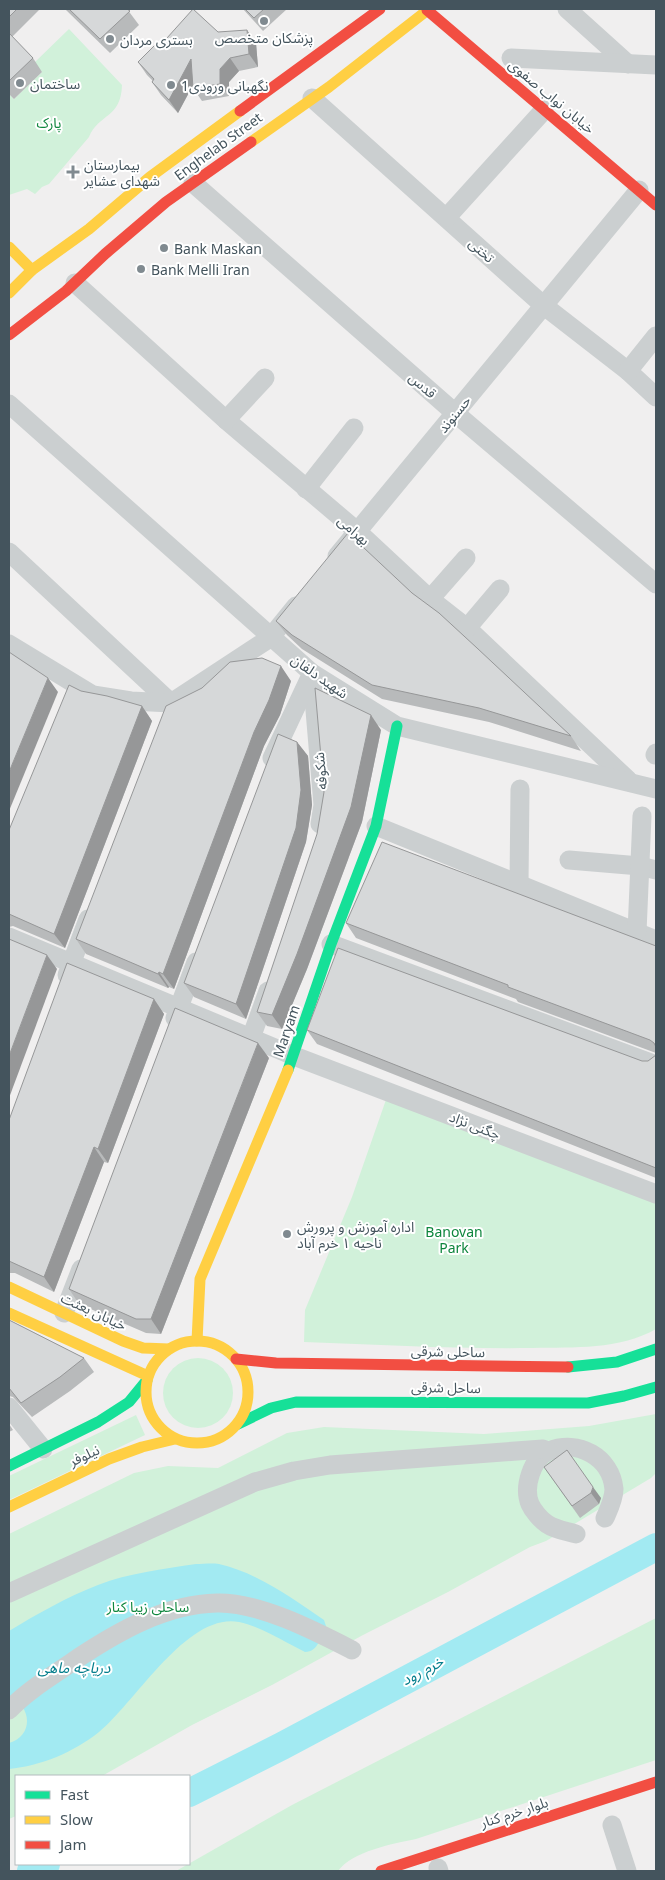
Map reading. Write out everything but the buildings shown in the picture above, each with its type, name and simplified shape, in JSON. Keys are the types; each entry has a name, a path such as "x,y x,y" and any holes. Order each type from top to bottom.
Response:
{"main road":[{"name":"Enghelab Street","path":"9,335 75,283 105,254 136,209 150,177 380,9"},
{"name":"Enghelab Street","path":"9,293 32,270 89,229 193,183 312,98 428,10"},
{"name":"خیابان نواب صفوی","path":"428,10 656,205"},
{"name":"خیابان نواب صفوی","path":"508,55 526,70"},
{"path":"9,247 32,270"},
{"name":"Maryam","path":"197,1341 200,1279 294,1056 331,944 376,826 397,726"},
{"name":"خیابان بعثت","path":"9,1287 123,1341 143,1348 170,1349"},
{"path":"9,1313 148,1378"},
{"path":"197,1341 212,1343 225,1349 236,1359 245,1374 248,1391 246,1408 238,1424 226,1435 211,1442 194,1444 175,1439 154,1422 148,1408 146,1392 148,1378 160,1356 183,1343 197,1341"},
{"name":"ساحلی شرقی","path":"236,1359 283,1363 549,1368 584,1367 618,1363 656,1349"},
{"name":"نیلوفر","path":"9,1466 98,1422 130,1402 148,1378"},
{"name":"ساحل شرقی","path":"238,1424 271,1408 296,1402 588,1402 624,1396 656,1387"},
{"name":"نیلوفر","path":"9,1507 109,1459 142,1447 175,1439"},
{"name":"بلوار خرم کنار","path":"381,1871 656,1782"}],"street":[{"path":"567,9 628,64"},
{"path":"508,55 656,65"},
{"name":"تختی","path":"312,98 447,217 544,306 628,372 656,397"},
{"path":"447,217 544,110"},
{"name":"قدس","path":"193,183 455,413 656,584"},
{"name":"حسنوند","path":"326,570 638,190"},
{"name":"بهرامی","path":"75,283 226,420 358,532 430,599 467,628 629,781"},
{"path":"628,372 656,336"},
{"path":"226,420 265,378"},
{"name":"شهید دلفان","path":"9,404 312,674 397,726 656,789"},
{"path":"306,489 354,428"},
{"path":"9,552 172,703"},
{"path":"430,599 466,558"},
{"path":"467,628 500,589"},
{"path":"164,721 172,703 270,638 308,592"},
{"path":"9,644 93,695 131,701 172,703"},
{"path":"265,778 275,750 312,674"},
{"name":"شکوفه","path":"312,674 323,805 317,845"},
{"path":"66,701 74,683"},
{"path":"519,884 520,789"},
{"path":"637,932 648,868 642,816"},
{"path":"376,826 656,940"},
{"path":"569,860 648,868"},
{"path":"60,991 96,898"},
{"name":"چگنی نژاد","path":"9,938 294,1056 656,1194"},
{"path":"168,1035 203,943"},
{"path":"331,944 656,1065"},
{"path":"251,1038 273,974"},
{"path":"64,1313 88,1249"},
{"path":"9,1407 43,1450"},
{"path":"576,1534 558,1530 548,1524 540,1518 530,1504 528,1484 531,1472 538,1459 548,1451 565,1447 582,1449 599,1456 607,1466 614,1490 606,1518"},
{"path":"9,1593 254,1482 294,1471 330,1465 418,1458 543,1449 548,1451"},
{"path":"12,1707 42,1682 104,1641 148,1619 178,1609 218,1603 241,1606 282,1618 323,1635 352,1650"},
{"path":"612,1825 627,1871"}],"green space":[{"name":"پارک","path":"69,29 122,85 121,96 114,110 93,129 89,137 49,184 42,187 35,194 27,189 9,195 9,94 14,99 42,72 34,63"},
{"name":"Banovan Park","path":"388,1094 656,1202 656,1329 627,1341 580,1347 476,1348 304,1342 305,1310 352,1197"},
{"path":"191,1358 205,1358 218,1364 227,1373 233,1386 231,1406 223,1418 205,1428 191,1428 178,1422 169,1413 163,1400 163,1386 169,1373 178,1364"},
{"name":"ساحلی زیبا کنار","path":"656,1414 656,1473 651,1478 546,1541 530,1547 272,1685 192,1725 104,1775 15,1775 15,1816 9,1819 9,1534 134,1473 168,1466 218,1468 287,1433 324,1427 484,1434 589,1426"},
{"path":"136,1415 145,1435 9,1500 9,1476"},
{"path":"656,1618 656,1760 416,1839 374,1849 353,1858 338,1871 176,1871 190,1865 190,1863 292,1805"}],"water":[{"name":"دریاچه ماهی","path":"196,1564 219,1564 233,1568 261,1580 287,1595 324,1620 326,1626 318,1643 313,1649 305,1652 264,1631 239,1622 220,1623 200,1631 163,1662 113,1719 99,1732 79,1746 57,1757 33,1765 9,1769 9,1743 23,1734 27,1720 26,1713 22,1707 17,1701 9,1697 9,1631 52,1606 98,1585 134,1574"}],"waterway":[{"name":"خرم رود","path":"190,1792 282,1746 656,1547"},
{"name":"خرم رود","path":"31,1871 44,1865"}],"traffic: fast":[{"path":"288,1070 331,944 376,826 397,726"},
{"path":"568,1367 617,1362 656,1349"},
{"path":"9,1466 98,1422 129,1402 147,1380"},
{"path":"238,1424 271,1408 296,1402 588,1403 656,1387"}],"traffic: slow":[{"path":"251,142 329,87 429,9"},
{"path":"9,293 32,270 89,229 150,177 240,111"},
{"path":"9,247 32,270"},
{"path":"197,1341 200,1279 288,1070"},
{"path":"9,1287 123,1341 143,1348 169,1349"},
{"path":"9,1313 148,1376"},
{"path":"197,1341 217,1345 233,1356 244,1372 248,1392 244,1412 233,1428 217,1439 197,1443 177,1439 161,1428 150,1412 146,1392 150,1372 161,1356 177,1345 197,1341"},
{"path":"9,1507 109,1459 142,1447 175,1439"}],"traffic: jam":[{"path":"240,111 380,9"},
{"path":"427,10 656,205"},
{"path":"9,335 66,291 105,254 166,202 251,142"},
{"path":"236,1359 276,1363 568,1367"},
{"path":"381,1871 656,1782"}],"place":[{"name":"پزشکان متخصص","path":"264,21"},
{"name":"بستری مردان","path":"110,39"},
{"name":"ساختمان","path":"20,83"},
{"name":"نگهبانی ورودی1","path":"171,85"},
{"name":"بیمارستان شهدای عشایر","path":"73,172"},
{"name":"Bank Maskan","path":"164,248"},
{"name":"Bank Melli Iran","path":"141,269"},
{"name":"اداره آموزش و پرورش ناحیه ۱ خرم آباد","path":"287,1234"}]}
